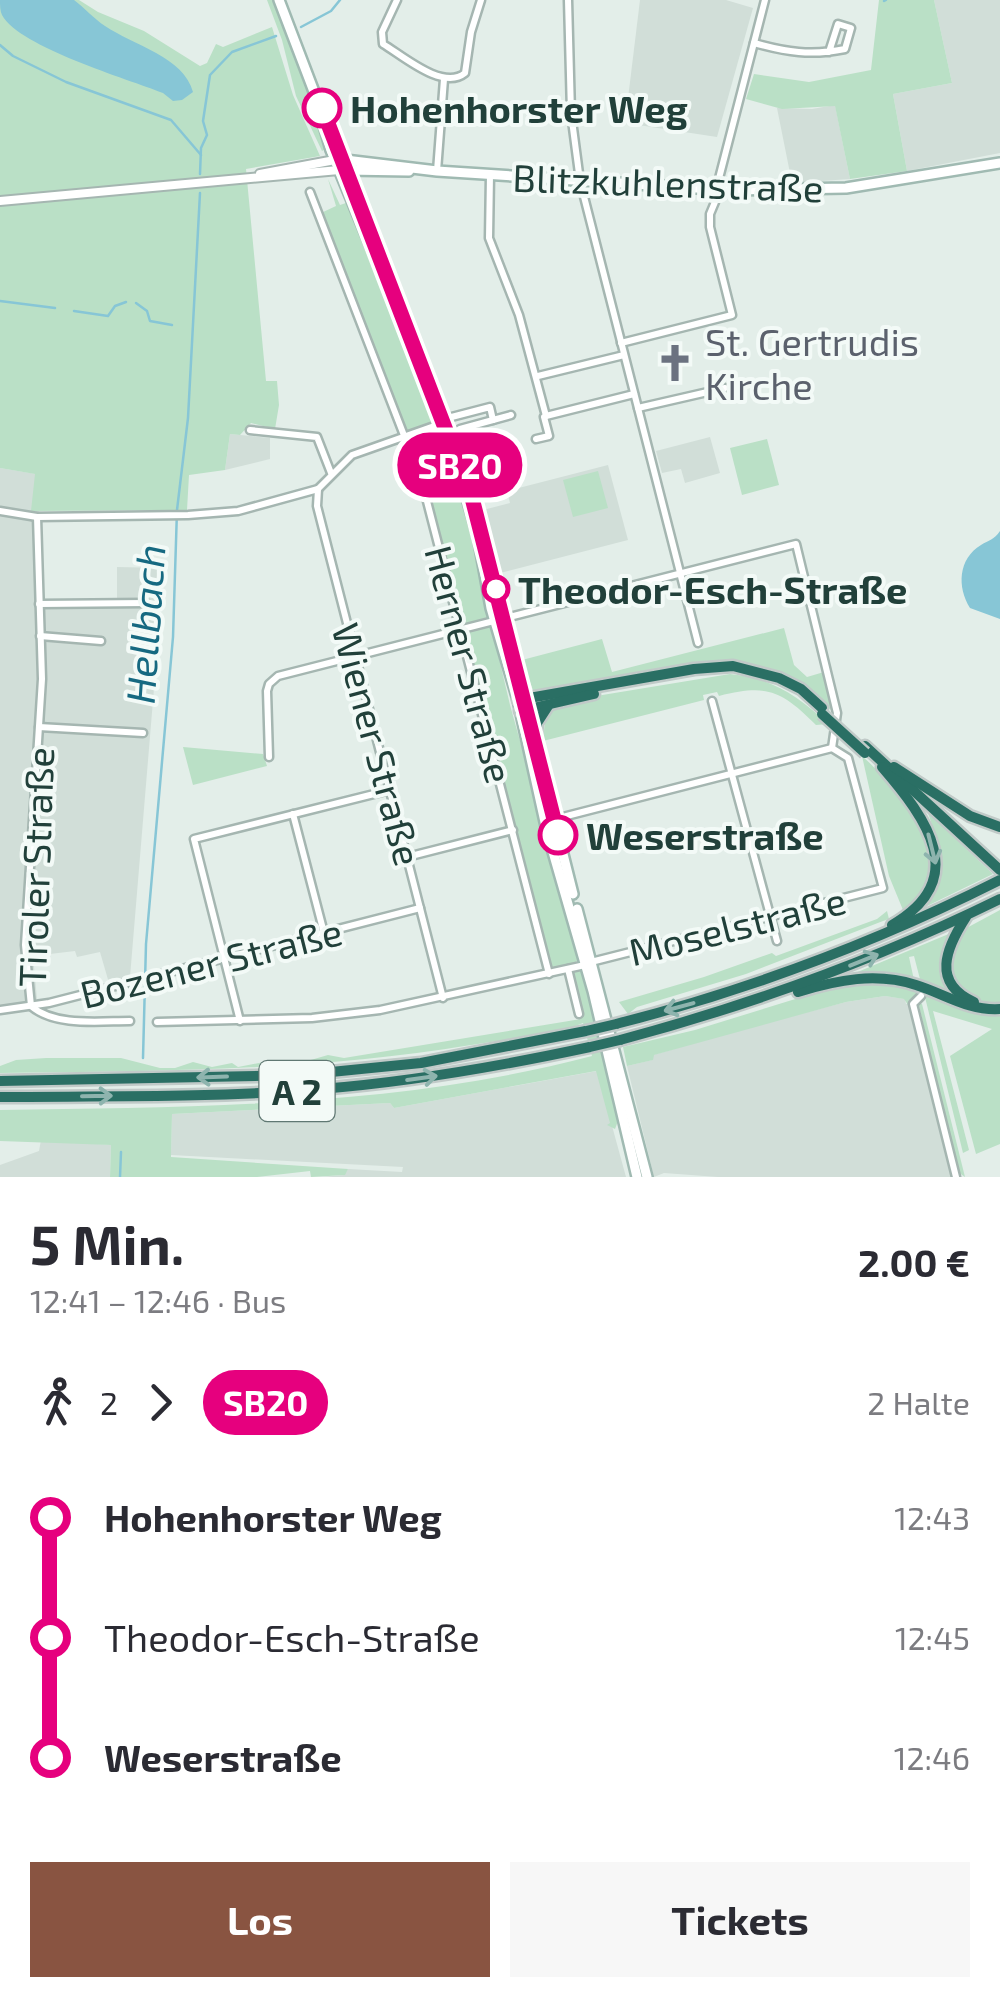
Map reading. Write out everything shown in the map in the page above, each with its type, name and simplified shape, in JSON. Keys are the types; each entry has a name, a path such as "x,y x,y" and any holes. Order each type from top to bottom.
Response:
{"highway":[{"path":"522,705 694,669 733,666 780,678 801,689 997,871"},
{"path":"522,705 558,702 692,675 738,672 780,683 822,711"},
{"path":"535,743 542,711 558,702"},
{"path":"865,750 997,871"},
{"path":"865,750 970,816 1000,827"},
{"path":"859,944 920,906 936,874 935,854 927,830 882,767"},
{"name":"A 2","path":"0,1081 301,1075 421,1063 586,1031 741,988 859,944 926,917 997,871"},
{"name":"A 2","path":"0,1098 338,1088 505,1065 620,1040 773,994 840,970 1000,899"},
{"path":"968,915 947,952 950,981 964,998 1000,1007"},
{"path":"773,994 870,978 920,989 966,1006 1000,1007"}],"main road":[{"name":"Herner Straße","path":"279,0 472,498 550,820 646,1177"},
{"name":"Blitzkuhlenstraße","path":"340,165 716,190 846,188 1000,163"},
{"name":"Herner Straße","path":"340,165 358,198 441,421"},
{"path":"340,165 437,171"},
{"path":"358,198 366,176 377,170"},
{"name":"Herner Straße","path":"522,705 535,743 550,820"},
{"name":"Herner Straße","path":"588,963 637,1177"}],"street":[{"path":"397,0 382,32 383,44 444,79 465,74 471,32 481,0"},
{"path":"568,0 571,113 580,181 698,643"},
{"path":"716,190 765,0"},
{"path":"754,43 800,54 829,52 845,49 851,28 838,24 829,52"},
{"path":"437,171 444,79"},
{"path":"0,201 214,182 340,165"},
{"path":"490,175 489,238 519,316 546,416 548,436 536,439"},
{"name":"Herner Straße","path":"310,192 405,435 436,532 549,974"},
{"path":"621,344 732,315 710,227 715,202"},
{"path":"537,376 624,356"},
{"path":"638,408 725,388"},
{"path":"546,416 634,394"},
{"path":"0,511 36,516 178,516 238,511 318,489 331,473 364,449 441,421 490,407 493,420"},
{"path":"460,429 512,415"},
{"path":"250,430 318,438 331,473"},
{"name":"Wiener Straße","path":"318,489 317,506 443,998"},
{"name":"Tiroler Straße","path":"31,1006 25,946 39,727 36,516"},
{"path":"269,757 267,692 272,679 796,544 836,713 832,748 550,820"},
{"path":"39,604 146,603"},
{"path":"40,636 101,641"},
{"path":"712,701 777,942"},
{"name":"Tiroler Straße","path":"39,727 142,733"},
{"name":"Moselstraße","path":"157,1022 346,1014 443,998 883,888 848,758 832,748"},
{"path":"240,1021 194,839 390,790"},
{"path":"293,814 324,933"},
{"path":"407,857 514,830"},
{"name":"Bozener Straße","path":"0,1010 31,1006 420,908"},
{"path":"568,969 579,1014"},
{"path":"920,989 913,1004 956,1177"},
{"path":"31,1006 41,1014 62,1019 130,1021"}],"shaded area":[{"path":"640,0 726,0 753,8 717,137 625,123"},
{"path":"934,0 1000,0 1000,153 907,171 893,94 952,83"},
{"path":"835,105 850,179 792,183 777,108"},
{"path":"230,434 270,438 270,459 225,470"},
{"path":"710,437 720,473 685,483 681,469 662,473 656,451"},
{"path":"608,465 628,540 500,573 483,510 510,503 507,491"},
{"path":"0,468 36,474 31,519 41,521 43,601 117,601 117,567 164,568 130,977 109,983 100,952 77,957 75,951 33,956 37,999 0,1007"},
{"path":"885,996 905,999 906,1004 916,1003 959,1177 718,1177 664,1173 654,1177 627,1066 747,1028"},
{"path":"597,1071 626,1177 322,1177 344,1175 348,1169 402,1172 403,1167 171,1155 172,1114 390,1103 394,1108"},
{"path":"41,1140 111,1145 110,1177 0,1177 0,1165 39,1151"}],"green space":[{"path":"0,0 79,0 144,31 200,66 207,63 216,44 223,47 272,27 293,95 320,156 246,169 266,381 277,381 275,429 251,423 240,435 230,434 225,470 189,475 187,510 31,511 35,474 0,468"},
{"path":"267,0 275,0 303,75 325,149 322,151 296,96"},
{"path":"879,0 934,0 952,83 893,94 907,171 850,179 835,106 782,109 746,99 754,74 809,82 871,70"},
{"path":"328,179 340,205 346,203 373,258 462,491 510,705 580,956 574,965 554,970 550,964 433,506 321,213 336,206"},
{"path":"767,439 779,485 742,495 730,448"},
{"path":"598,471 608,508 573,517 563,480"},
{"path":"784,628 794,665 807,677 824,672 831,710 789,679 740,663 534,693 522,660 602,639 612,672"},
{"path":"730,674 784,690 828,724 816,725 793,704 772,693 749,691 719,696 717,692 703,695 704,700 543,741 546,710 572,700"},
{"path":"183,747 263,754 267,766 193,785"},
{"path":"862,756 905,804 928,846 932,867 929,886 917,903 903,910 889,876"},
{"path":"928,813 993,874 925,907 939,872 936,838"},
{"path":"1000,910 1000,1003 981,1002 956,983 948,966 961,931"},
{"path":"887,911 889,919 746,974 637,1007 628,1014 619,1002 772,953 776,956 877,919"},
{"path":"951,933 943,968 947,984 959,999 921,983 914,956 909,957 914,980 848,976"},
{"path":"577,969 585,974 618,1121 615,1129 607,1125 610,1123 596,1071 394,1108 390,1103 172,1114 171,1157 348,1169 345,1175 311,1177 310,1171 257,1177 110,1177 111,1145 0,1141 0,1110 223,1105 372,1095 520,1073 592,1056 583,1023 529,1036 354,1060 295,1065 236,1068 0,1073 0,1066 16,1060 46,1058 121,1058 160,1068 193,1062 212,1067 232,1063 238,1067 264,1062 297,1064 328,1055 344,1058 581,1019 572,973"},
{"path":"887,983 916,990 918,997 908,1005 904,999 885,996 846,1002 627,1066 623,1047 695,1030 844,984"},
{"path":"924,993 963,1010 1000,1014 1000,1144 976,1154 950,1056 992,1029 933,1011 969,1150 963,1153"},
{"path":"918,1002 922,1004 965,1177 958,1172"}],"water":[{"path":"0,0 74,0 105,26 169,61 188,80 193,92 173,101 163,93 51,50 12,27 2,15"},
{"path":"1000,531 1000,619 970,608 962,574 973,551"}],"waterway":[{"name":"Hellbach","path":"301,27 331,11 340,0"},
{"name":"Hellbach","path":"200,174 201,148 207,135 203,121 210,75 232,52 276,36"},
{"path":"0,45 13,56 66,82 171,120 201,155"},
{"name":"Hellbach","path":"143,1058 146,944 173,637 177,510 188,418 200,193"},
{"path":"0,301 55,308"},
{"path":"74,311 108,316 115,306 126,302"},
{"path":"136,303 147,311 150,321 172,325"},
{"name":"Hellbach","path":"120,1177 121,1152"}],"bus line":[{"name":"SB20","path":"322,108 472,498 558,835"}],"place":[{"name":"Hohenhorster Weg","path":"322,108"},
{"name":"St. Gertrudis Kirche","path":"675,363"},
{"name":"Theodor-Esch-Straße","path":"496,589"},
{"name":"Weserstraße","path":"558,835"}]}
